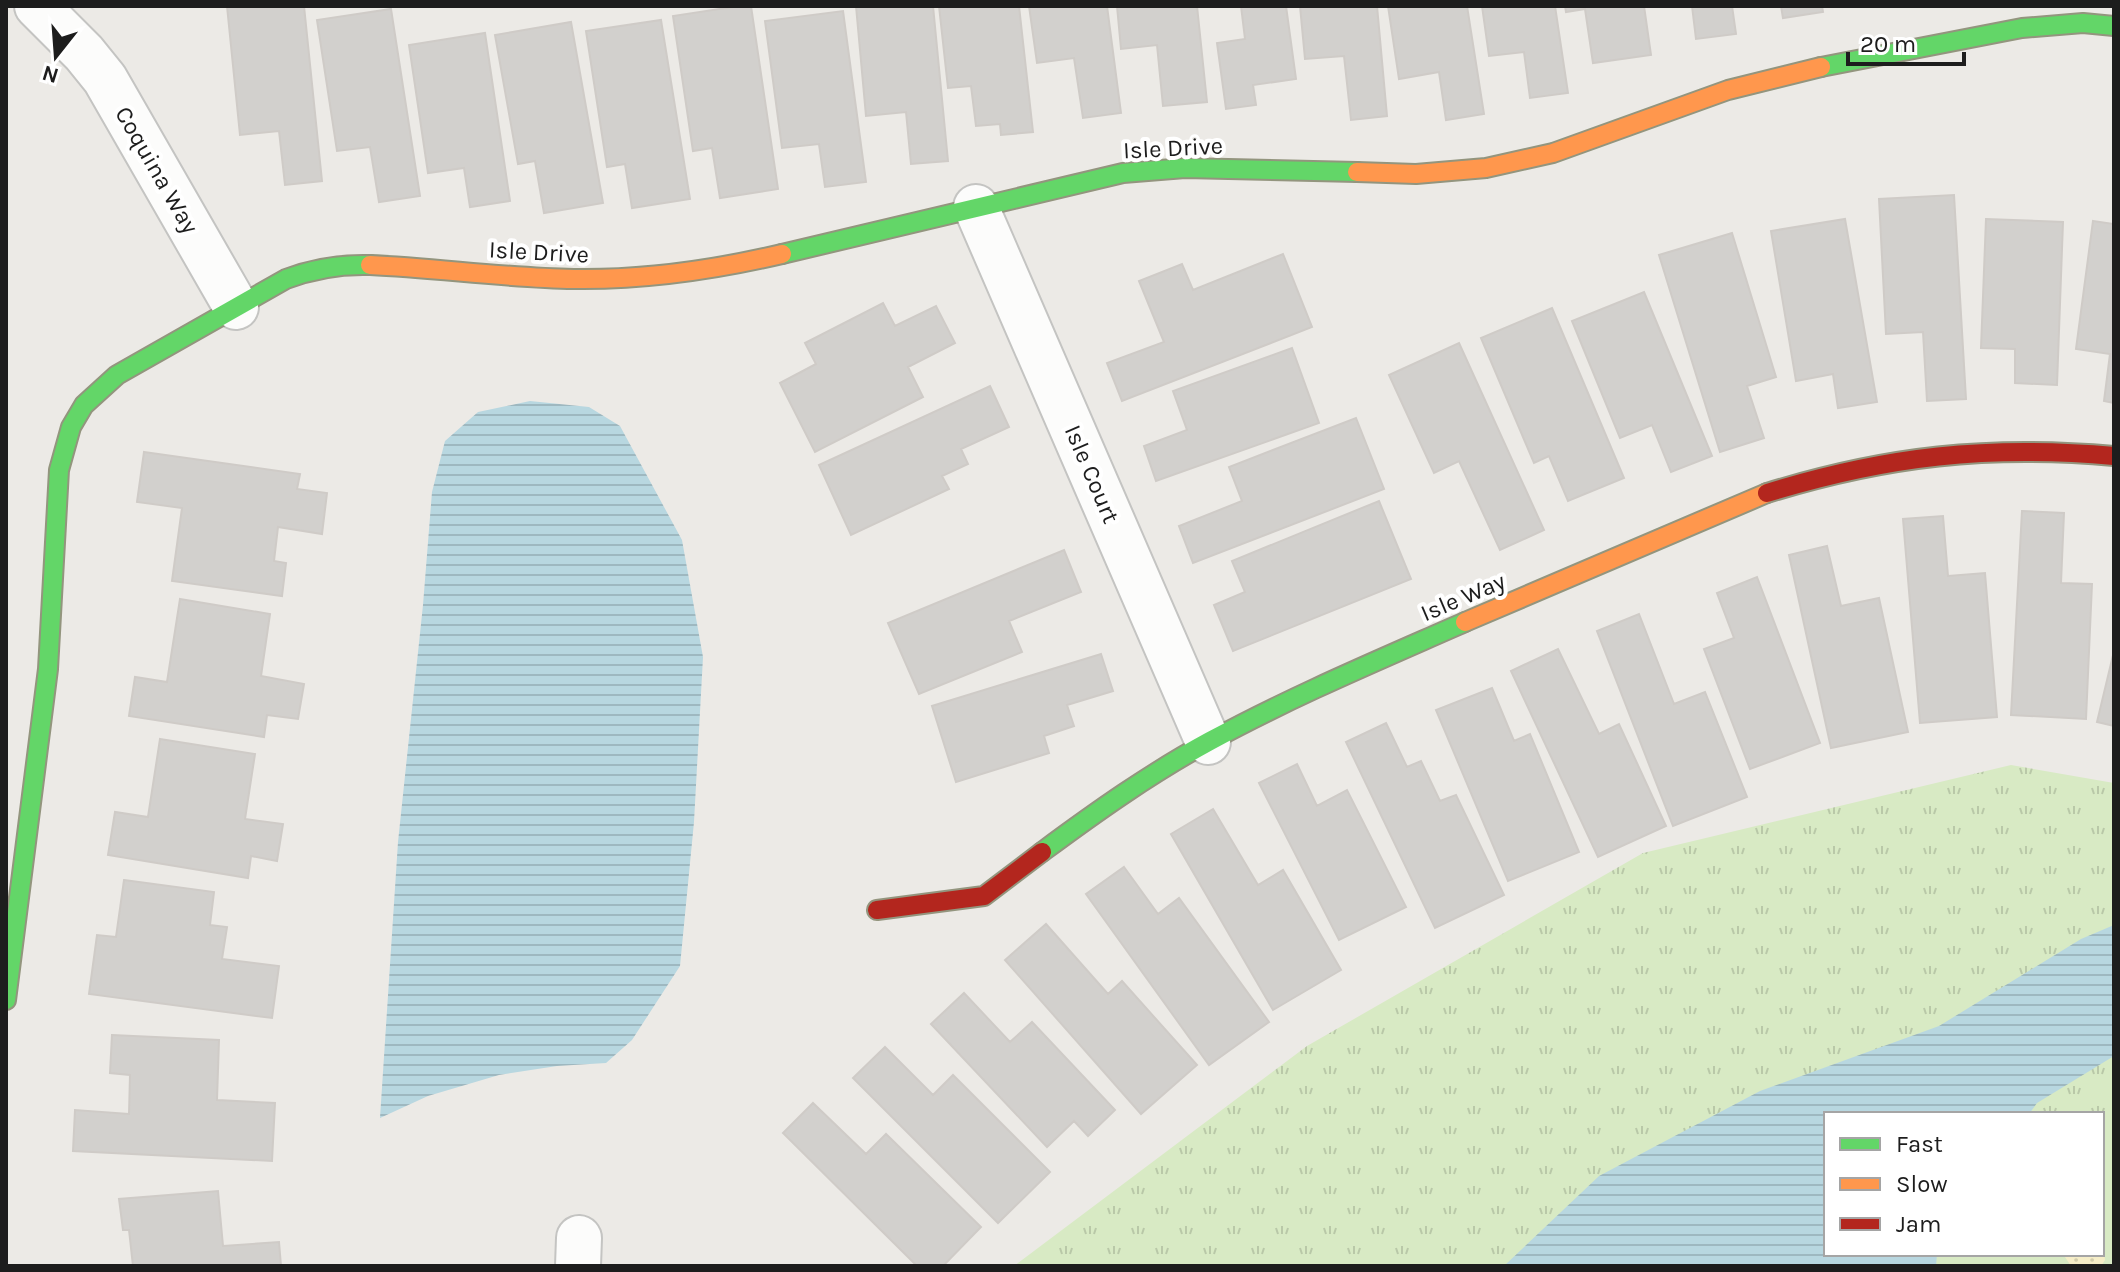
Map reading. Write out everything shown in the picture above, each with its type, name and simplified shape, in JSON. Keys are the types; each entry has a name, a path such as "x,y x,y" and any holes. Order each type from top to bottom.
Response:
{"street":[{"name":"Coquina Way","path":"37,6 105,79 236,307"},
{"name":"Isle Drive","path":"6,1000 48,669 59,470 64,439 77,413 95,392 117,375 286,279 313,269 342,264 553,278 614,279 660,275 736,265 1123,173 1185,168 1416,174 1486,168 1553,153 1728,90 1791,73 2022,28 2083,23 2114,26"},
{"name":"Isle Court","path":"976,207 1208,742"},
{"name":"Isle Way","path":"877,910 984,896 1102,807 1208,742 1320,685 1760,495 1818,476 1878,462 1939,453 2010,449 2114,456"}],"green space":[{"path":"2011,765 2114,783 2114,1266 1014,1266 1307,1046 1643,853"}],"sand":[{"path":"2104,1253 2105,1260 2101,1266 2071,1266 2064,1256 2104,1256"}],"water":[{"path":"530,401 589,407 620,426 682,540 703,657 694,822 680,966 632,1040 606,1063 557,1066 499,1075 428,1096 380,1118 398,842 432,492 445,441 478,412"},
{"path":"2114,925 2114,1056 2037,1103 2030,1112 1824,1112 1824,1256 1937,1256 1936,1266 1504,1266 1599,1176 1760,1091 1939,1026 2081,939"}],"building":[{"path":"227,6 304,6 322,181 285,185 279,131 240,135"},
{"path":"751,6 778,189 720,198 712,148 693,151 673,16"},
{"path":"856,6 933,6 948,161 911,164 906,112 866,116"},
{"path":"939,6 1019,6 1033,132 1001,135 1000,124 976,126 971,86 948,88"},
{"path":"1029,6 1107,6 1121,113 1083,118 1074,58 1037,63"},
{"path":"1117,6 1197,6 1207,102 1163,106 1157,45 1121,49"},
{"path":"1241,6 1286,6 1296,79 1253,85 1256,105 1226,109 1217,43 1245,39"},
{"path":"1300,6 1377,6 1387,116 1351,120 1344,56 1305,59"},
{"path":"1388,6 1467,6 1484,114 1446,120 1439,72 1399,79"},
{"path":"1482,6 1555,6 1568,93 1530,98 1524,52 1489,56"},
{"path":"1565,6 1644,6 1651,55 1593,63 1585,9 1566,12"},
{"path":"1692,6 1732,6 1736,34 1696,39"},
{"path":"1781,6 1822,6 1823,12 1783,18"},
{"path":"391,9 420,196 379,202 370,147 337,151 317,20"},
{"path":"843,11 866,182 825,187 819,144 782,148 765,21"},
{"path":"661,20 690,199 632,208 625,164 607,167 586,31"},
{"path":"571,22 603,203 544,213 535,161 518,164 495,35"},
{"path":"485,33 510,201 470,207 464,168 428,173 409,45"},
{"path":"1954,195 1966,399 1927,401 1923,332 1886,334 1879,199"},
{"path":"1845,219 1877,402 1838,408 1833,374 1796,381 1771,231"},
{"path":"1986,219 2063,222 2057,385 2015,383 2015,349 1981,348"},
{"path":"2093,221 2114,224 2114,403 2104,401 2110,354 2076,349"},
{"path":"1732,233 1776,377 1747,386 1764,438 1720,452 1659,255"},
{"path":"1283,254 1312,327 1122,401 1107,363 1164,342 1139,281 1182,264 1193,290"},
{"path":"1644,292 1712,456 1671,472 1652,425 1620,438 1572,321"},
{"path":"883,303 895,326 936,306 955,343 908,367 923,397 815,452 780,383 816,364 805,343"},
{"path":"1552,308 1624,478 1568,501 1549,456 1534,463 1481,338"},
{"path":"1459,343 1544,530 1500,550 1459,461 1434,473 1389,375"},
{"path":"1292,348 1319,423 1156,481 1144,446 1187,430 1173,391"},
{"path":"990,386 1009,427 961,449 968,464 942,476 949,489 851,535 819,465"},
{"path":"1356,418 1384,489 1193,563 1179,526 1242,501 1229,467"},
{"path":"144,452 300,474 297,489 327,493 322,534 278,527 274,561 286,563 282,596 172,581 182,508 137,502"},
{"path":"1379,501 1411,579 1233,651 1214,605 1245,592 1232,561"},
{"path":"2022,511 2064,513 2061,583 2092,584 2086,719 2011,715"},
{"path":"1943,516 1948,576 1985,573 1997,717 1920,723 1903,519"},
{"path":"1827,546 1841,606 1879,598 1908,732 1831,748 1789,555"},
{"path":"1064,550 1081,592 1009,621 1022,652 919,694 888,623"},
{"path":"1757,577 1820,743 1750,769 1704,649 1734,638 1717,593"},
{"path":"180,599 270,614 261,676 304,684 298,719 267,715 264,737 129,716 135,677 167,682"},
{"path":"1639,614 1674,704 1705,692 1747,797 1673,826 1597,631"},
{"path":"1558,649 1599,734 1619,724 1666,826 1598,857 1511,671"},
{"path":"2114,651 2114,726 2097,722"},
{"path":"1101,654 1113,691 1067,705 1074,726 1044,736 1049,753 956,782 932,706"},
{"path":"1492,688 1514,741 1530,734 1579,852 1508,881 1436,710"},
{"path":"1386,723 1407,767 1421,761 1440,801 1456,795 1504,895 1435,928 1346,742"},
{"path":"160,739 255,754 245,819 283,824 277,861 251,856 248,878 108,855 115,812 148,817"},
{"path":"1297,764 1317,806 1347,790 1406,907 1339,940 1259,783"},
{"path":"1213,809 1258,885 1283,870 1341,970 1273,1010 1171,834"},
{"path":"1124,867 1158,914 1179,898 1269,1022 1209,1065 1086,894"},
{"path":"124,880 214,892 210,925 227,927 222,959 279,966 272,1018 89,994 97,935 116,937"},
{"path":"1046,924 1108,994 1122,981 1197,1065 1141,1114 1005,960"},
{"path":"964,993 1010,1042 1032,1022 1115,1110 1088,1136 1074,1121 1047,1147 931,1024"},
{"path":"112,1035 219,1040 217,1100 275,1103 272,1161 73,1151 75,1110 129,1114 130,1075 110,1073"},
{"path":"885,1047 933,1095 953,1075 1050,1172 998,1223 853,1078"},
{"path":"813,1103 866,1154 886,1134 981,1227 943,1266 917,1266 783,1133"},
{"path":"218,1191 223,1246 279,1242 281,1266 133,1266 129,1230 123,1230 119,1199"}],"traffic: fast":[{"path":"1821,67 2022,28 2083,23 2114,26"},
{"path":"782,254 1123,173 1185,168 1357,172"},
{"path":"6,1000 48,669 59,470 71,427 84,405 117,375 286,279 328,268 370,265"},
{"path":"1042,852 1166,766 1210,741 1304,694 1465,622"}],"traffic: slow":[{"path":"1357,172 1416,174 1486,168 1553,153 1728,90 1821,67"},
{"path":"370,265 523,277 600,279 679,273 782,254"},
{"path":"1465,622 1767,493"}],"traffic: jam":[{"path":"1767,493 1854,470 1938,456 2024,452 2114,456"},
{"path":"877,910 984,896 1042,852"}]}
